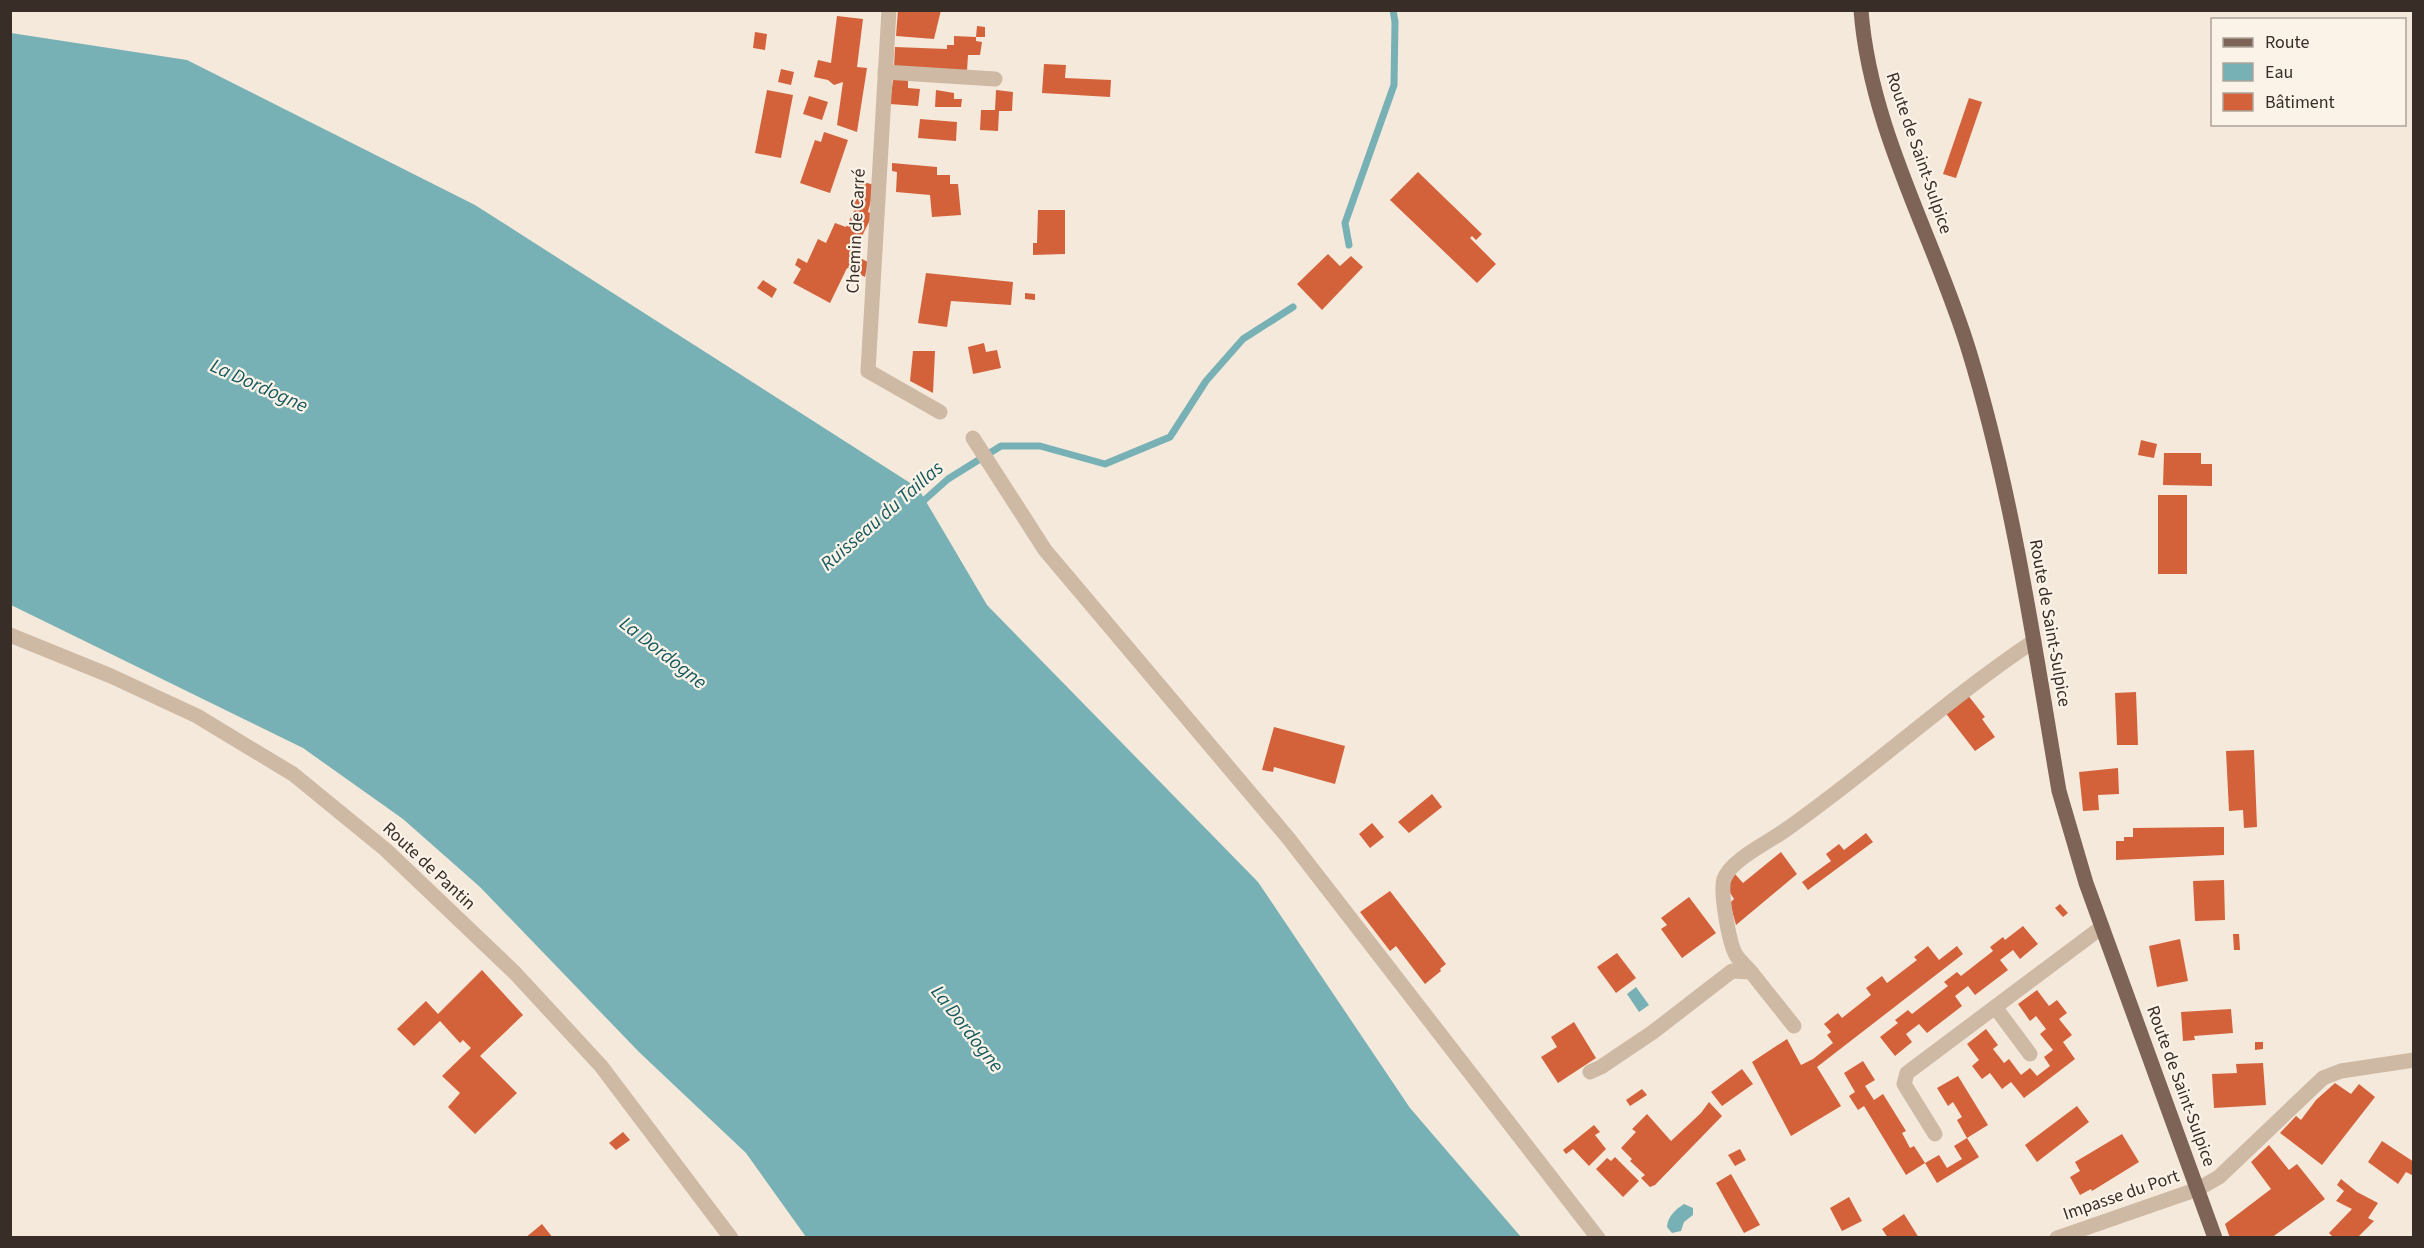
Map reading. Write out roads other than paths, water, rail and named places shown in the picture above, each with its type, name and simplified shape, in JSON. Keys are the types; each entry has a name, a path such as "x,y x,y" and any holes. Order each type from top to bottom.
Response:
{"main road":[{"name":"Route de Saint-Sulpice","path":"1861,10 1865,51 1877,98 1907,187 1968,347 1990,422 2014,529 2059,791 2086,883 2215,1238"}],"street":[{"name":"Chemin de Carré","path":"889,10 868,371 940,412"},
{"path":"885,72 995,79"},
{"path":"974,438 1045,550 1289,839 1597,1236"},
{"name":"Route de Pantin","path":"10,635 111,676 197,716 293,774 386,850 515,973 601,1066 731,1238"},
{"path":"1794,1026 1736,954 1730,939 1723,894 1724,880 1728,872 2034,641"},
{"path":"1935,1134 1906,1087 1907,1074 2102,927"},
{"path":"1590,1072 1653,1032 1732,971 1751,972"},
{"path":"1995,1007 2030,1054"},
{"name":"Impasse du Port","path":"2057,1238 2198,1189 2219,1177 2323,1078 2341,1071 2414,1060"}],"water":[{"name":"La Dordogne","path":"11,33 187,60 475,205 918,488 987,605 1258,882 1410,1108 1521,1237 806,1237 746,1153 639,1052 480,887 403,819 303,748 11,605"},
{"path":"1636,987 1649,1005 1639,1012 1627,994"},
{"path":"1684,1204 1693,1208 1693,1215 1684,1222 1681,1231 1672,1233 1667,1227 1670,1216"}],"waterway":[{"name":"Ruisseau du Taillas","path":"1349,245 1345,223 1394,85 1395,22 1393,10"},
{"name":"Ruisseau du Taillas","path":"920,504 948,479 1001,446 1040,446 1105,464 1170,437 1206,381 1243,339 1293,307"}]}
